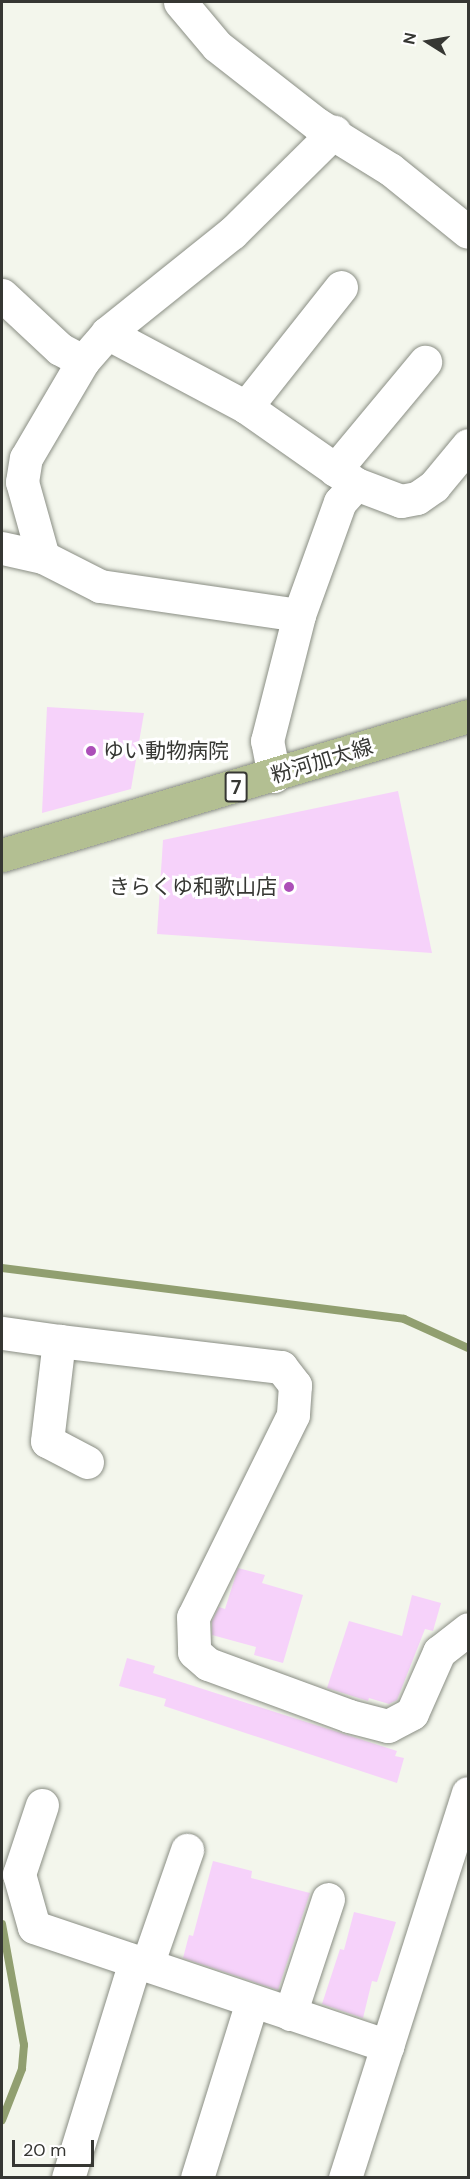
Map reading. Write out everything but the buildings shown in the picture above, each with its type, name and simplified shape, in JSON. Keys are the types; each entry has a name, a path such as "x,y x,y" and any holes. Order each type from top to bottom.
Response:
{"main road":[{"name":"粉河加太線","path":"2,855 274,776 468,716"}],"street":[{"path":"180,2 217,45 317,124 334,132 390,169 468,232"},
{"path":"43,557 22,482 26,458 83,361 107,333 232,233 334,132"},
{"path":"246,407 341,287"},
{"path":"2,295 60,349 83,361"},
{"path":"107,333 246,407 345,477 401,501 417,498 434,486 468,445"},
{"path":"274,776 267,741 299,615 340,502 345,477 425,362"},
{"path":"2,548 43,557 100,586 299,615"},
{"path":"2,1333 281,1367 295,1385 293,1415 192,1617 194,1652 208,1664 349,1716 388,1726 412,1713 439,1652 468,1629"},
{"path":"58,1341 47,1441 87,1462"},
{"path":"345,2178 468,1793"},
{"path":"42,1805 19,1874 34,1927 387,2046"},
{"path":"68,2178 141,1963 186,1850"},
{"path":"290,2014 328,1899"},
{"path":"197,2178 252,2001"}],"waterway":[{"path":"2,1268 404,1319 468,1348"},
{"path":"2,1924 24,2045 22,2069 2,2120"}],"place":[{"name":"ゆい動物病院","path":"91,751"},
{"name":"きらくゆ和歌山店","path":"289,887"}]}
